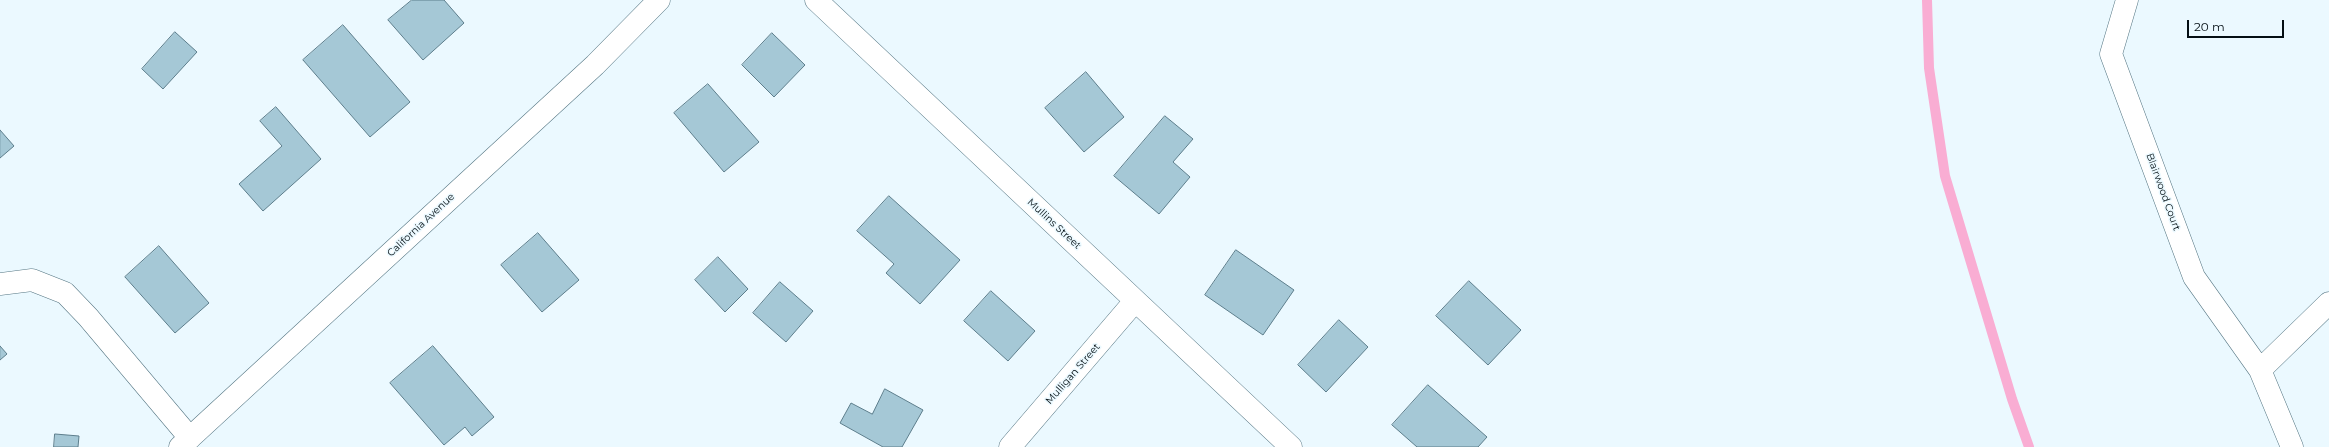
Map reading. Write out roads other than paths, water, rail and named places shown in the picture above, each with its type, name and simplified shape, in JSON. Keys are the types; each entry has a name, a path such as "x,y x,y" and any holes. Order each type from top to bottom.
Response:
{"street":[{"name":"California Avenue","path":"185,443 595,65 659,0"},
{"name":"Mullins Street","path":"816,0 1292,447"},
{"name":"Blairwood Court","path":"2128,0 2111,54 2194,277 2260,370 2292,447"},
{"path":"0,284 32,280 65,293 88,317 185,443"},
{"name":"Mulligan Street","path":"1010,447 1135,301"},
{"path":"2260,370 2329,303"}],"waterway":[{"path":"1927,0 1929,68 1945,176 2012,399 2029,447"}]}
